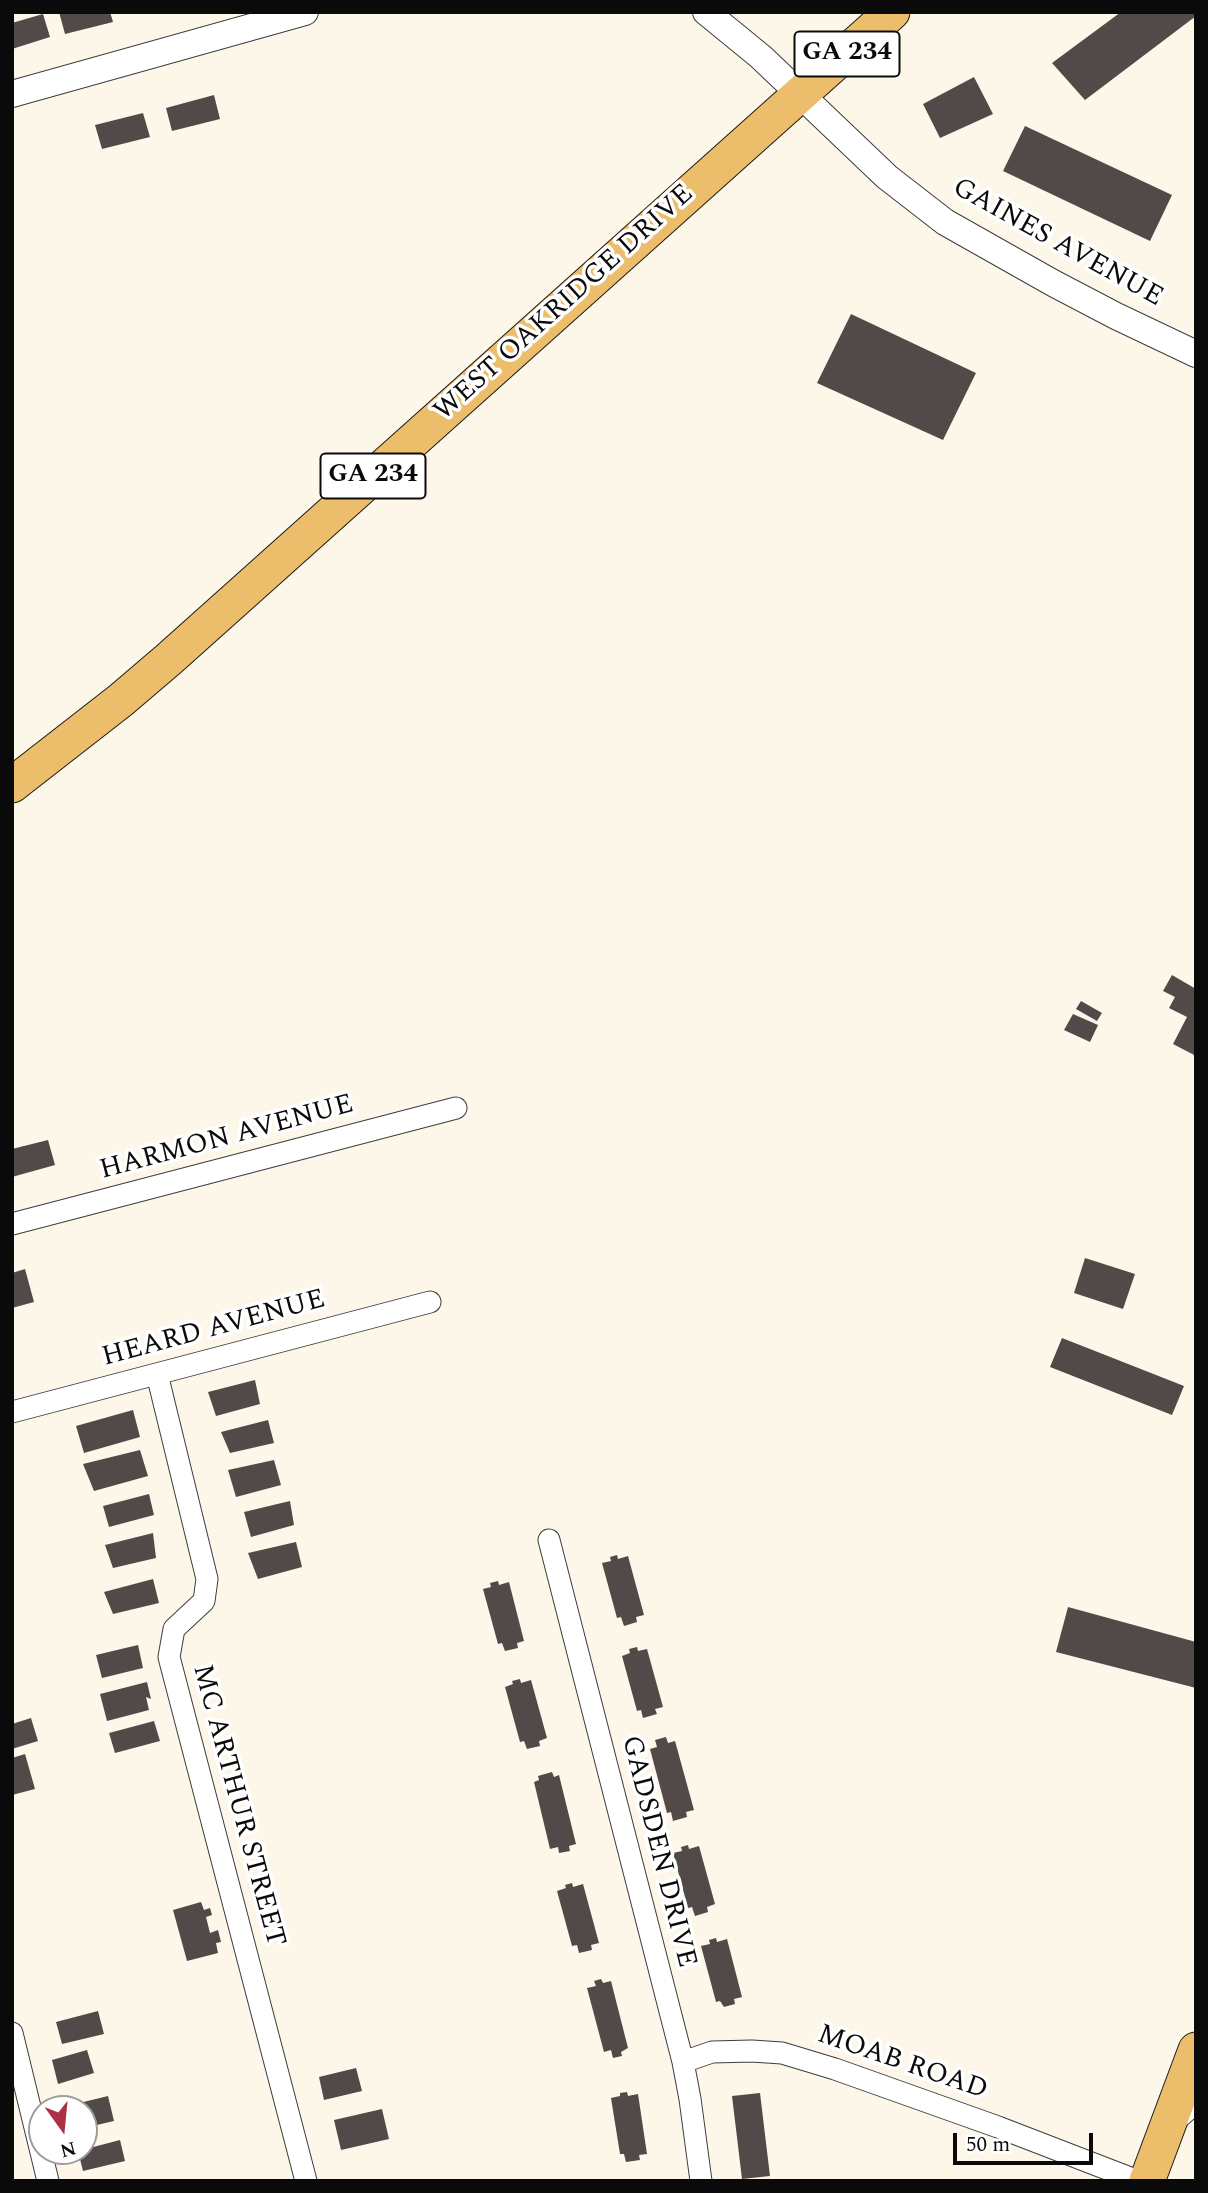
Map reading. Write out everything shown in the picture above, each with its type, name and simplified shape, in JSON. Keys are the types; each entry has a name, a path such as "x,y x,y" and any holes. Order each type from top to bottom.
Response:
{"main road":[{"name":"WEST OAKRIDGE DRIVE","path":"12,785 103,715 169,659 892,12"},
{"path":"1153,2166 1195,2057"}],"street":[{"path":"12,93 305,12"},
{"name":"GAINES AVENUE","path":"706,12 753,50 887,177 945,222 1063,289 1196,354"},
{"name":"HARMON AVENUE","path":"12,1224 456,1108"},
{"name":"HEARD AVENUE","path":"12,1412 430,1301"},
{"name":"MC ARTHUR STREET","path":"157,1374 207,1578 204,1601 174,1629 169,1657 306,2181"},
{"name":"GADSDEN DRIVE","path":"549,1540 683,2062 701,2181"},
{"path":"12,2033 48,2181"},
{"name":"MOAB ROAD","path":"683,2062 712,2052 782,2053 998,2127 1138,2181"}],"lane":[{"path":"1153,2166 1180,2124 1196,2110"}],"building":[{"path":"59,12 110,12 113,22 65,34"},
{"path":"1121,12 1196,12 1196,16 1085,100 1052,63"},
{"path":"43,14 50,37 12,49 12,23"},
{"path":"974,77 993,114 940,138 923,104"},
{"path":"214,95 220,119 172,131 166,108"},
{"path":"143,113 150,137 102,149 95,125"},
{"path":"1025,126 1172,195 1150,241 1003,171"},
{"path":"851,314 976,373 943,440 817,383"},
{"path":"1172,975 1196,989 1196,1056 1173,1044 1187,1017 1169,1008 1175,997 1163,991"},
{"path":"1081,1001 1102,1013 1097,1021 1076,1009"},
{"path":"1073,1014 1098,1025 1090,1042 1064,1030"},
{"path":"48,1140 55,1165 12,1177 12,1149"},
{"path":"1085,1258 1135,1274 1123,1309 1074,1293"},
{"path":"25,1269 34,1302 12,1308 12,1273"},
{"path":"1062,1338 1184,1386 1172,1415 1050,1367"},
{"path":"255,1380 260,1404 216,1416 208,1392"},
{"path":"133,1410 140,1437 84,1453 76,1426"},
{"path":"268,1420 274,1443 230,1453 221,1432"},
{"path":"140,1450 148,1476 94,1491 83,1464"},
{"path":"274,1460 281,1485 236,1497 228,1470"},
{"path":"149,1494 154,1515 109,1527 103,1506"},
{"path":"290,1501 294,1525 251,1537 244,1512"},
{"path":"153,1533 156,1558 113,1568 105,1545"},
{"path":"296,1542 302,1567 258,1579 248,1553"},
{"path":"617,1555 618,1559 628,1556 644,1615 636,1617 637,1622 624,1626 621,1617 617,1618 602,1563 611,1561 610,1557"},
{"path":"153,1579 159,1603 113,1614 104,1592"},
{"path":"498,1581 499,1585 509,1582 524,1641 517,1643 518,1648 505,1651 502,1643 498,1644 483,1589"},
{"path":"1068,1607 1196,1642 1196,1688 1056,1652"},
{"path":"138,1645 143,1668 102,1678 96,1655"},
{"path":"637,1647 638,1651 647,1649 663,1707 655,1709 657,1714 643,1718 641,1710 637,1711 622,1656 630,1653 629,1649"},
{"path":"520,1679 521,1683 531,1680 547,1738 539,1741 540,1746 527,1749 524,1741 520,1742 505,1687"},
{"path":"147,1682 151,1699 146,1697 149,1710 107,1721 100,1694"},
{"path":"31,1718 38,1741 12,1749 12,1724"},
{"path":"154,1721 160,1741 115,1753 109,1733"},
{"path":"666,1737 668,1743 675,1741 694,1810 686,1812 687,1817 673,1821 671,1812 667,1813 650,1749 657,1747 655,1740"},
{"path":"25,1754 35,1789 12,1795 12,1758"},
{"path":"552,1772 554,1777 559,1775 576,1844 569,1846 570,1851 559,1853 558,1847 550,1849 534,1782 539,1780 538,1776"},
{"path":"688,1845 689,1849 699,1846 715,1904 707,1907 708,1912 695,1916 692,1907 688,1908 673,1853 682,1851 681,1847"},
{"path":"572,1883 573,1887 583,1884 599,1943 591,1945 592,1950 579,1953 577,1945 572,1946 557,1891"},
{"path":"201,1902 204,1910 210,1908 212,1915 206,1917 210,1933 218,1930 221,1942 216,1943 218,1953 187,1961 173,1910"},
{"path":"716,1938 717,1942 727,1939 742,1997 734,1999 735,2004 724,2007 720,2001 716,2002 701,1946 710,1944 709,1940"},
{"path":"601,1979 603,1983 611,1981 628,2048 621,2052 622,2056 613,2058 611,2050 604,2052 587,1988 596,1986 594,1981"},
{"path":"98,2011 104,2034 62,2044 56,2022"},
{"path":"87,2050 94,2073 58,2084 52,2060"},
{"path":"356,2068 362,2091 324,2100 319,2077"},
{"path":"627,2092 628,2096 638,2094 647,2154 639,2155 640,2160 626,2162 624,2154 620,2154 611,2098"},
{"path":"760,2093 770,2176 742,2179 732,2096"},
{"path":"108,2096 114,2121 98,2125 98,2098"},
{"path":"382,2109 389,2139 341,2150 334,2120"},
{"path":"120,2140 125,2161 83,2171 82,2165 98,2165 98,2146"}]}
